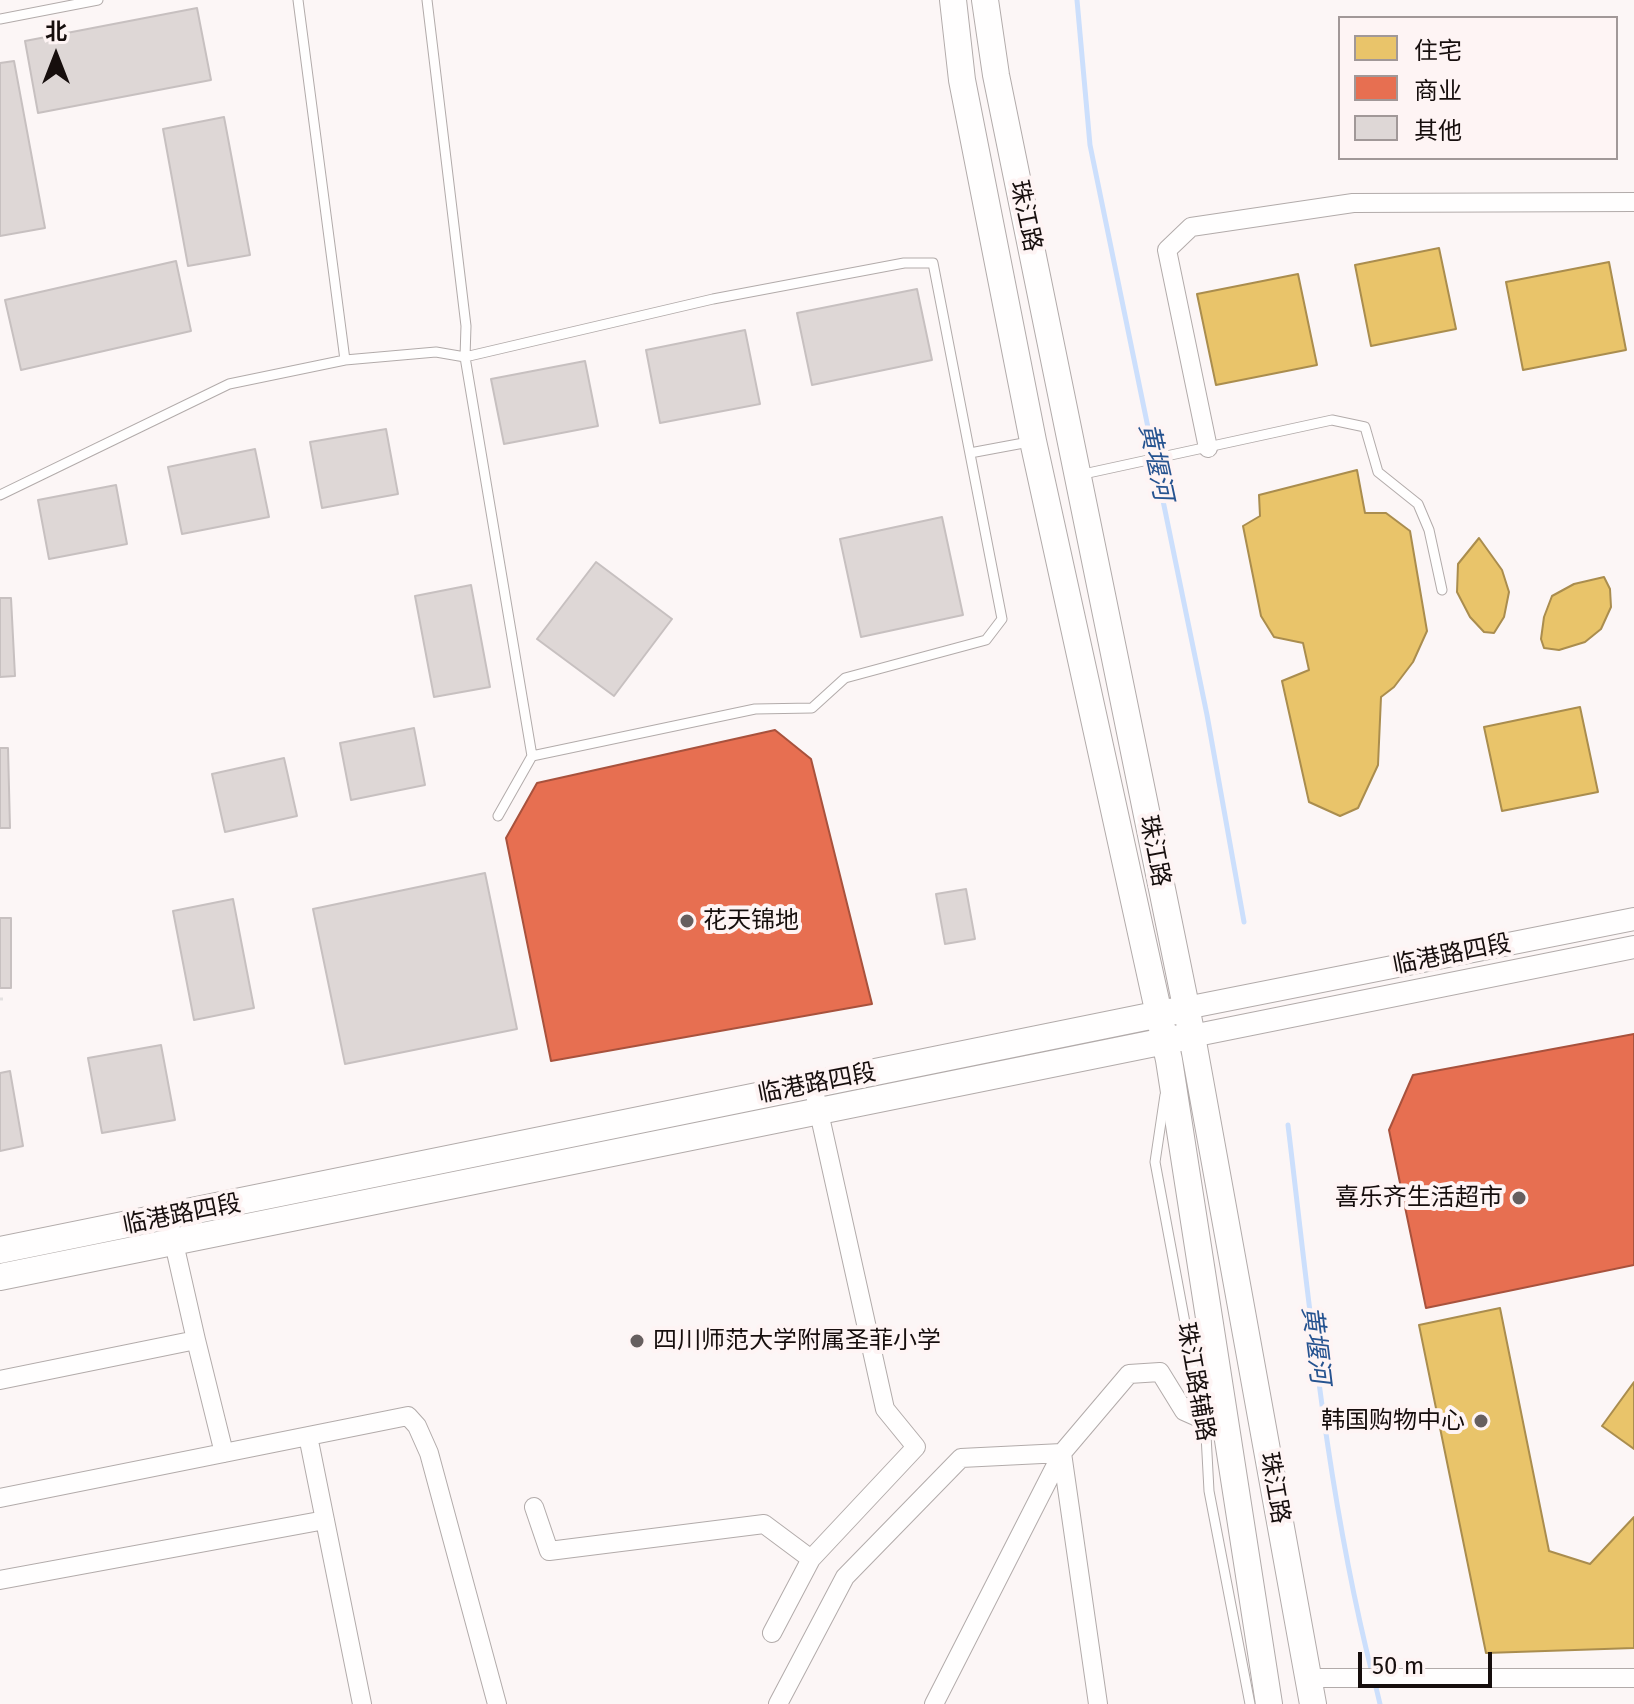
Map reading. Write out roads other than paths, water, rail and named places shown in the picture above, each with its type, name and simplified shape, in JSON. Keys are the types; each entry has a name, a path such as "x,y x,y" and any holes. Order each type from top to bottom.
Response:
{"main road":[{"name":"珠江路","path":"953,0 962,80 1033,441 1165,1039 1269,1704"},
{"name":"珠江路","path":"985,0 996,75 1192,1036 1311,1691"},
{"name":"临港路四段","path":"0,1250 171,1231 818,1112 1165,1039 1186,1008"},
{"name":"临港路四段","path":"0,1277 171,1231 813,1085 1192,1036"}],"street":[{"path":"1208,448 1167,250 1191,227 1353,203 1634,202"},
{"name":"临港路四段","path":"1186,1008 1634,919"},
{"name":"临港路四段","path":"1192,1036 1634,947"},
{"path":"772,1633 811,1559 916,1447 885,1409 813,1085"},
{"path":"171,1231 224,1453"},
{"path":"0,1380 196,1340"},
{"path":"934,1704 1062,1453 1129,1374 1160,1372 1184,1411 1202,1419"},
{"path":"0,1498 408,1416 417,1426 429,1453 497,1704"},
{"path":"308,1436 362,1704"},
{"path":"778,1704 845,1577 961,1458 1062,1453"},
{"path":"1062,1453 1098,1704"},
{"path":"534,1507 549,1551 764,1524 811,1559"},
{"path":"0,1580 325,1520"},
{"path":"1311,1691 1345,1678 1634,1678"}],"lane":[{"path":"0,19 98,0"},
{"path":"298,0 345,360"},
{"path":"427,0 466,326 465,357 532,756 498,816"},
{"path":"0,495 229,384 345,360 436,352 465,357 713,299 904,263 933,263 1002,619 986,640 845,678 812,708 755,709 532,756"},
{"path":"1079,475 1332,420 1365,427 1378,472 1418,504 1429,530 1442,590"},
{"path":"970,453 1033,441"},
{"name":"珠江路辅路","path":"1165,1039 1155,1162 1202,1419 1209,1491 1250,1704"}],"waterway":[{"name":"黄堰河","path":"1077,0 1090,145 1207,715 1244,922"},
{"name":"黄堰河","path":"1288,1125 1331,1469 1356,1606 1372,1673"},
{"name":"黄堰河","path":"1375,1683 1380,1704"}],"place":[{"name":"花天锦地","path":"687,921"},
{"name":"喜乐齐生活超市","path":"1519,1198"},
{"name":"四川师范大学附属圣菲小学","path":"637,1341"},
{"name":"韩国购物中心","path":"1481,1421"}]}
